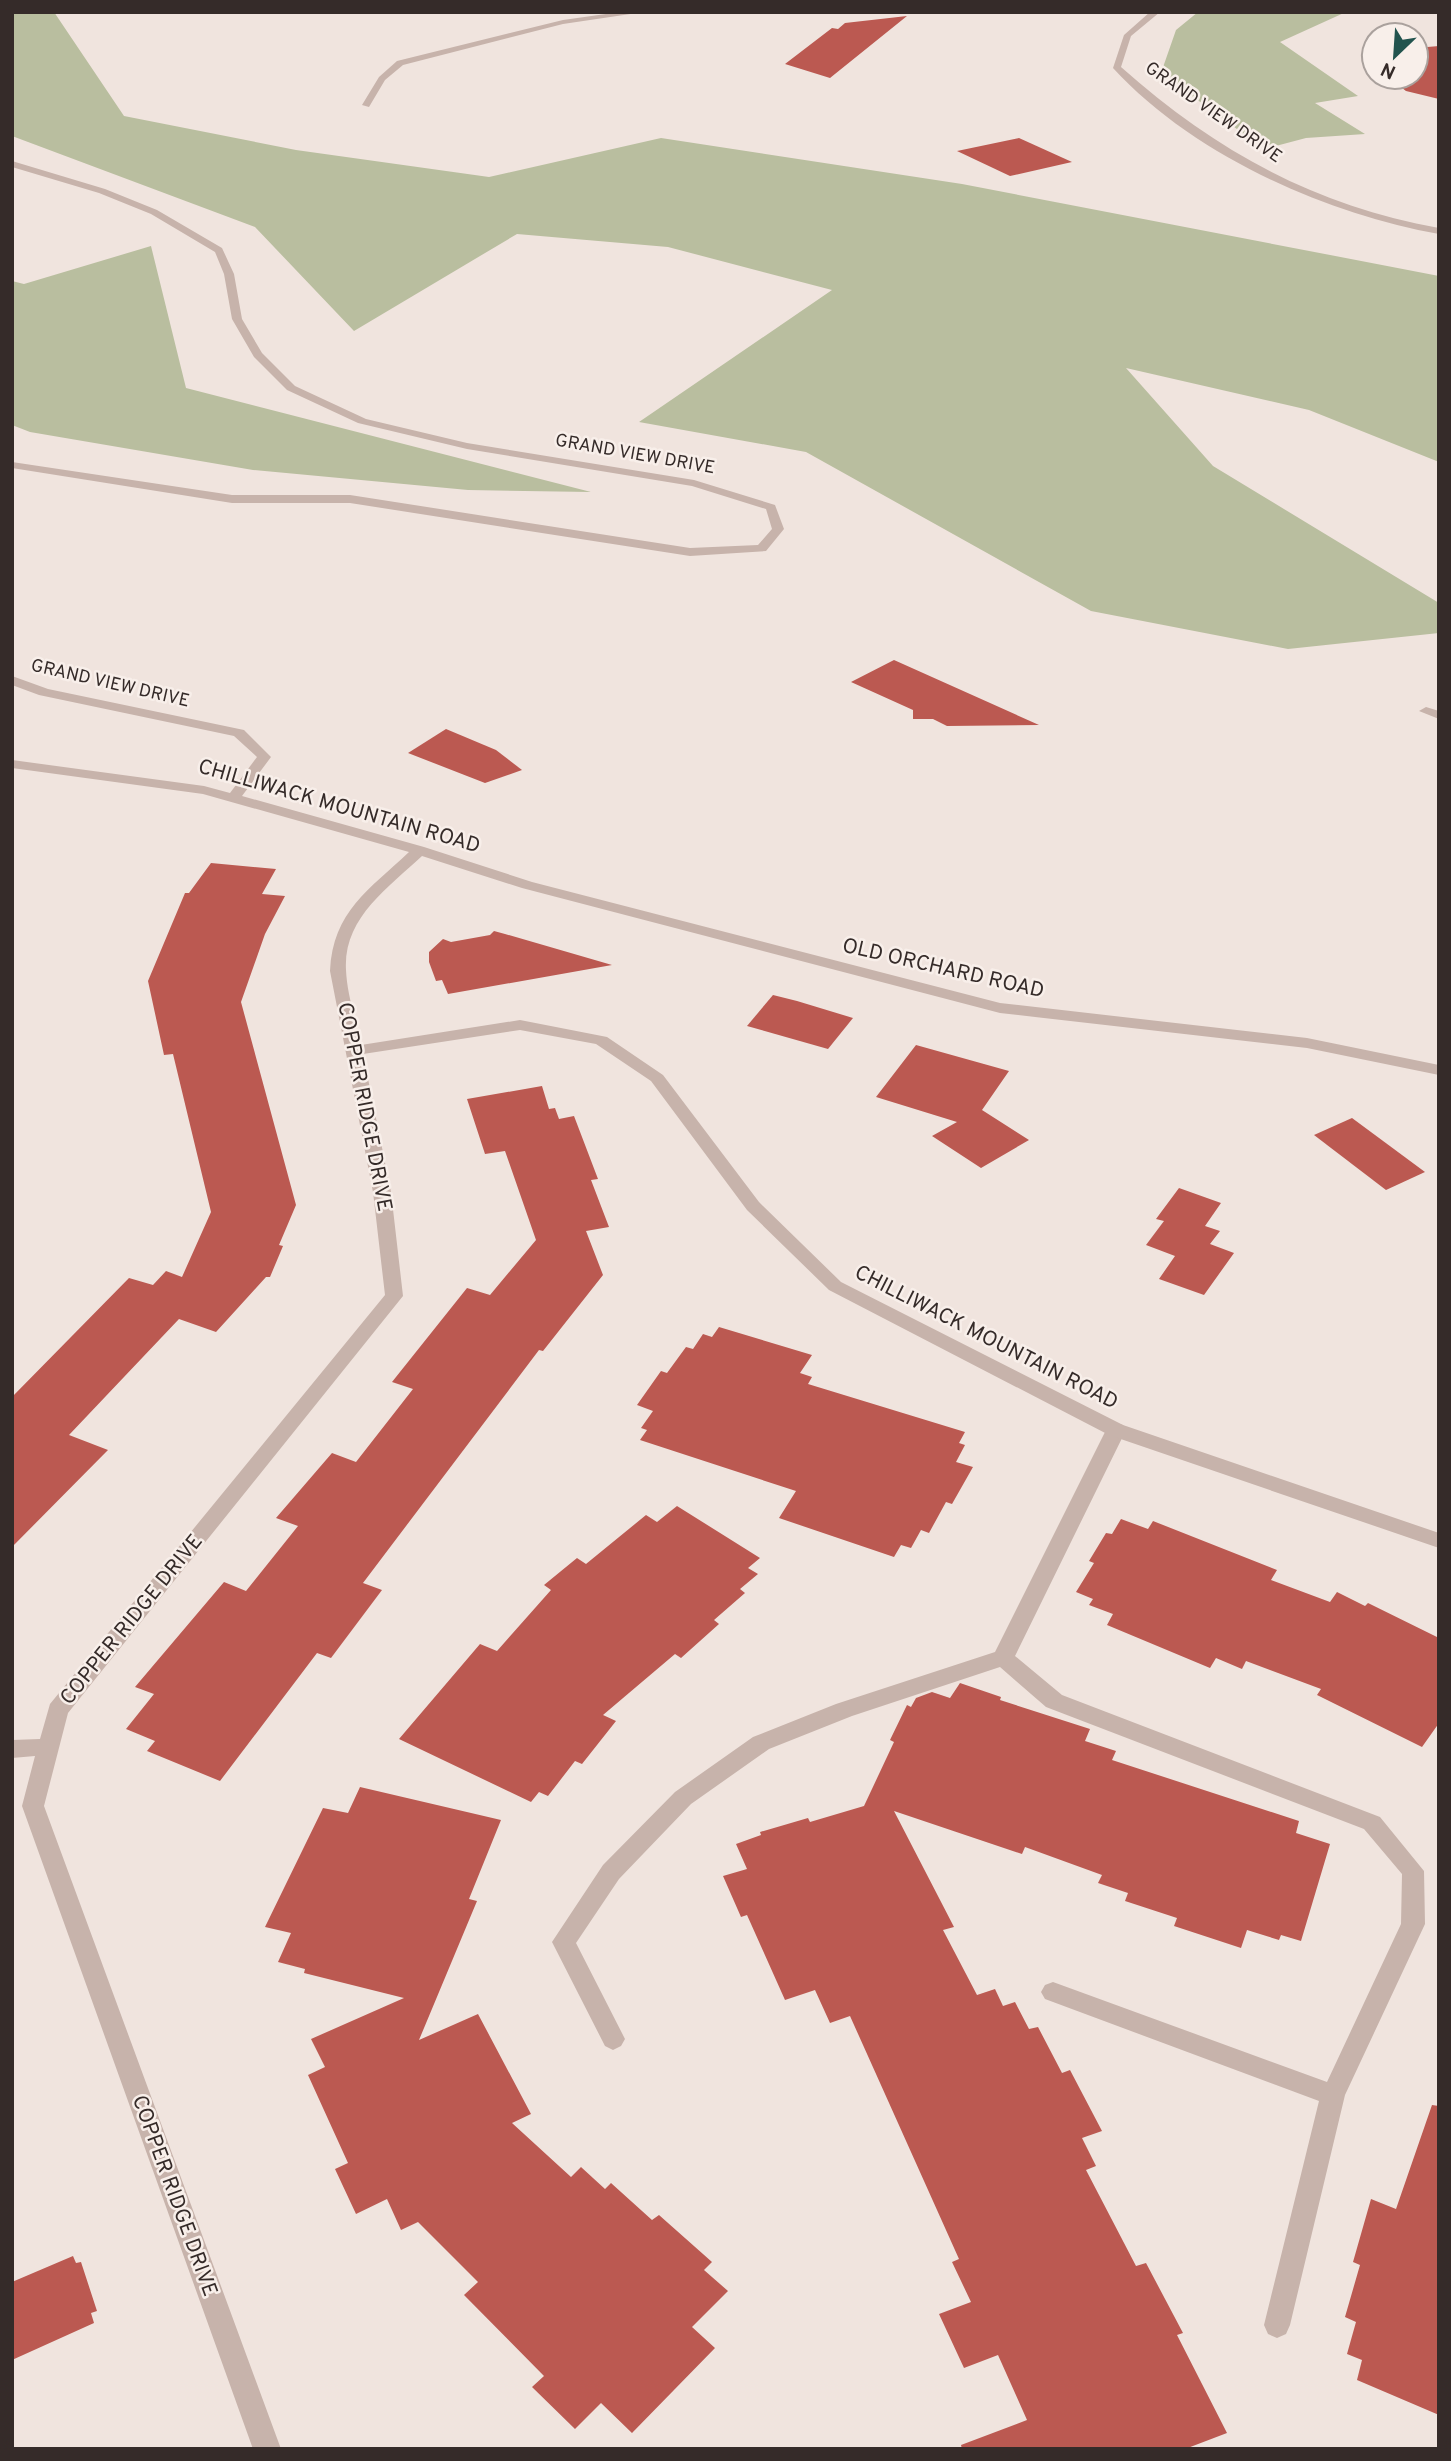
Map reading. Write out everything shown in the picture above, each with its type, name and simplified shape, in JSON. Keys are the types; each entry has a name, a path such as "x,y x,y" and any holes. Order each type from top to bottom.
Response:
{"street":[{"path":"366,105 382,79 400,63 563,22 640,12"},
{"name":"GRAND VIEW DRIVE","path":"1156,12 1137,24 1122,40 1117,68 1146,95 1271,178 1356,213 1439,231"},
{"name":"GRAND VIEW DRIVE","path":"12,164 102,191 154,212 219,250 229,274 237,319 258,355 291,388 362,421 467,446 694,482 771,507 778,529 762,548 690,552 350,499 232,499 12,465"},
{"name":"GRAND VIEW DRIVE","path":"12,680 44,692 239,733 264,757 233,798"},
{"name":"CHILLIWACK MOUNTAIN ROAD","path":"12,765 204,790 419,850 527,885"},
{"name":"COPPER RIDGE DRIVE","path":"267,2449 33,1806 58,1710 394,1296 383,1192 338,971 339,944 354,913 419,850"},
{"name":"OLD ORCHARD ROAD","path":"527,885 1000,1008 1307,1042 1439,1070"},
{"name":"CHILLIWACK MOUNTAIN ROAD","path":"353,1051 520,1025 601,1040 657,1078 753,1206 835,1286 1116,1430 1439,1541"},
{"path":"613,2039 564,1942 611,1872 682,1798 761,1743 844,1710 1003,1658 1116,1430"},
{"path":"1003,1658 1054,1700 1372,1824 1413,1871 1413,1924 1333,2095 1277,2325"},
{"path":"12,1749 49,1747"},
{"path":"1053,1992 1333,2095"}],"green space":[{"path":"12,12 54,12 124,116 296,150 489,177 661,138 962,184 1439,276 1439,462 1309,410 1126,368 1213,466 1439,603 1439,633 1288,649 1091,611 806,452 639,422 832,290 668,247 517,234 354,331 255,227 12,136"},
{"path":"1198,12 1346,12 1280,42 1358,96 1315,103 1365,134 1306,138 1264,149 1161,73 1176,30"},
{"path":"151,246 186,388 591,492 468,490 253,470 30,432 12,425 12,281 24,284"}],"building":[{"path":"907,16 830,78 785,64 832,28 838,29 845,23"},
{"path":"1439,46 1439,99 1406,91 1430,91 1430,47"},
{"path":"1019,138 1072,162 1010,176 957,151"},
{"path":"894,660 1039,725 947,726 933,719 913,719 913,710 851,682"},
{"path":"446,729 496,750 522,770 485,783 408,753"},
{"path":"211,863 276,869 262,894 285,896 265,934 241,1002 296,1205 279,1245 283,1246 270,1277 266,1277 216,1332 179,1319 69,1435 108,1450 12,1547 12,1397 129,1278 153,1285 166,1271 182,1277 211,1212 173,1054 164,1055 148,981 185,893 189,893"},
{"path":"494,931 612,965 448,994 442,980 436,981 429,962 429,952 443,939 451,942 490,935"},
{"path":"773,995 853,1018 828,1049 747,1026"},
{"path":"916,1045 1009,1071 982,1110 1029,1140 981,1168 932,1136 957,1122 876,1097"},
{"path":"542,1086 549,1109 555,1108 559,1119 574,1116 598,1179 591,1180 609,1227 586,1231 603,1275 543,1351 539,1350 363,1583 382,1590 331,1658 317,1653 220,1781 147,1751 155,1741 126,1729 154,1694 135,1687 224,1582 246,1591 298,1526 276,1518 332,1453 356,1462 413,1389 392,1382 467,1288 490,1295 536,1240 505,1151 485,1154 467,1099"},
{"path":"1352,1118 1425,1172 1386,1190 1314,1135"},
{"path":"1179,1188 1221,1203 1205,1226 1220,1231 1210,1244 1234,1253 1204,1295 1159,1279 1175,1256 1146,1245 1164,1221 1156,1219"},
{"path":"719,1327 812,1355 800,1373 812,1377 808,1384 965,1432 959,1443 965,1445 956,1462 973,1467 952,1504 946,1502 929,1533 921,1530 911,1548 901,1545 894,1557 779,1518 796,1491 640,1440 647,1430 641,1428 653,1411 637,1405 661,1371 667,1373 686,1347 693,1349 703,1334 712,1337"},
{"path":"677,1506 760,1558 748,1568 758,1574 740,1589 745,1593 714,1620 719,1624 681,1658 675,1654 603,1715 616,1721 582,1764 575,1761 548,1796 539,1792 531,1802 399,1739 480,1644 497,1651 551,1590 544,1585 577,1558 586,1564 646,1515 657,1522"},
{"path":"1121,1519 1148,1529 1153,1521 1277,1570 1271,1580 1330,1602 1337,1592 1365,1606 1368,1603 1439,1638 1439,1723 1422,1747 1317,1695 1321,1689 1246,1661 1242,1669 1216,1658 1210,1668 1107,1625 1113,1614 1089,1605 1093,1599 1076,1592 1094,1563 1089,1561 1106,1533 1112,1534"},
{"path":"960,1683 1001,1697 1000,1700 1090,1729 1085,1741 1116,1751 1112,1760 1299,1821 1296,1833 1330,1844 1301,1941 1281,1935 1279,1940 1247,1930 1241,1948 1174,1926 1177,1918 1125,1901 1128,1893 1098,1883 1102,1875 1025,1847 1022,1854 894,1811 954,1927 943,1930 977,1995 995,1989 1003,2006 1015,2002 1029,2029 1038,2027 1062,2073 1070,2070 1102,2131 1082,2138 1096,2166 1086,2170 1136,2266 1146,2263 1183,2333 1177,2335 1227,2433 1185,2449 962,2449 961,2445 1027,2420 998,2355 964,2368 939,2314 971,2302 952,2262 959,2259 850,2016 830,2023 815,1990 785,2000 747,1915 741,1917 723,1876 747,1869 736,1844 761,1835 760,1832 808,1818 810,1822 864,1806 894,1742 890,1740 907,1705 911,1707 916,1698 932,1692 950,1698"},
{"path":"360,1787 501,1820 469,1899 477,1901 419,2040 478,2014 531,2114 512,2123 571,2177 581,2167 605,2189 611,2183 652,2220 659,2215 712,2262 704,2270 728,2291 692,2327 715,2348 632,2433 601,2403 575,2429 532,2387 544,2376 464,2295 478,2282 418,2222 401,2230 387,2199 356,2214 335,2169 348,2163 308,2075 325,2067 311,2039 404,1998 304,1973 305,1969 278,1962 291,1933 265,1927 323,1808 348,1813"},
{"path":"1432,2105 1439,2106 1439,2415 1357,2380 1362,2360 1347,2354 1356,2322 1345,2317 1360,2265 1353,2262 1371,2199 1396,2209"},
{"path":"73,2256 76,2263 81,2262 97,2311 91,2313 94,2323 12,2360 12,2282"}]}
